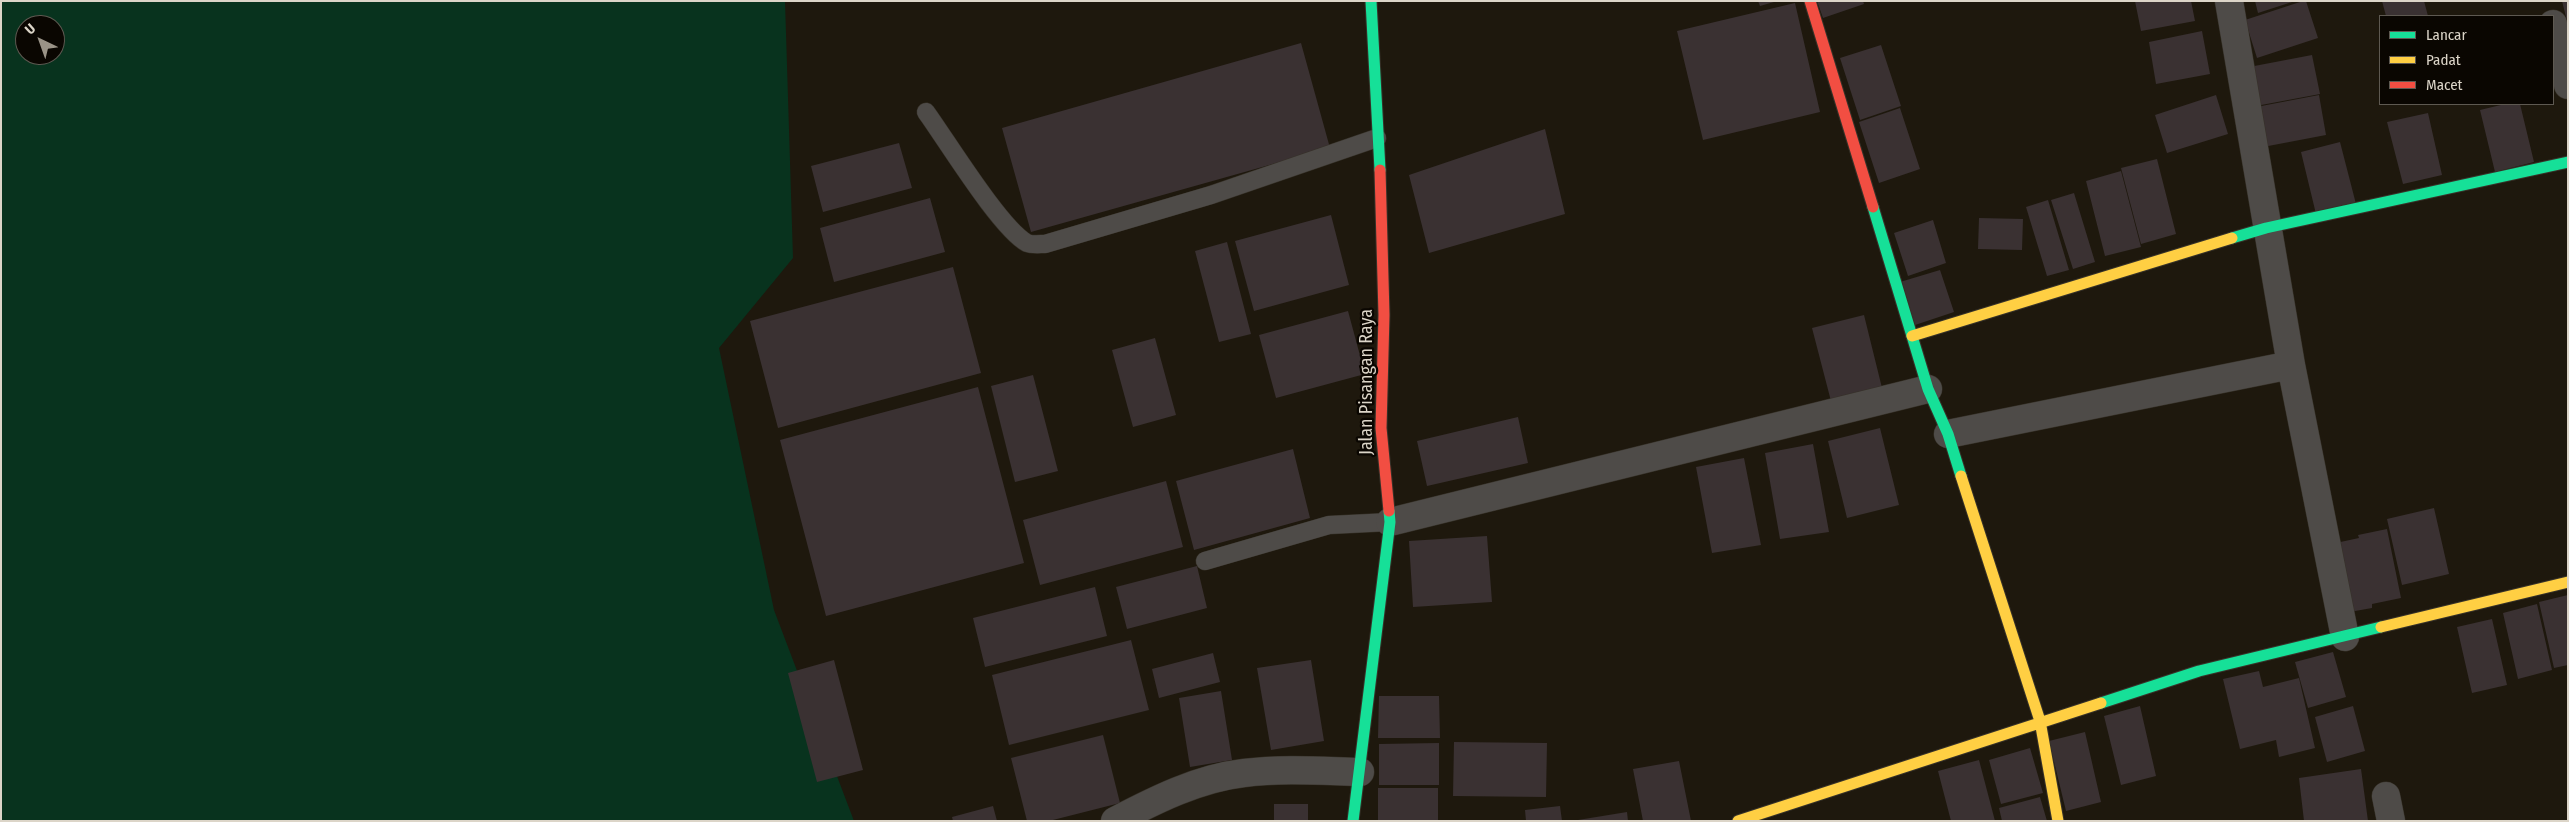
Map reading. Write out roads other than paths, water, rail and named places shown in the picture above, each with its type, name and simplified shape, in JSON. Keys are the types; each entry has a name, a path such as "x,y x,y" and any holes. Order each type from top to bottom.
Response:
{"street":[{"name":"Jalan Pisangan Raya","path":"1353,821 1390,522 1381,428 1384,315 1382,203 1371,1"},
{"path":"1810,1 1928,389 1948,434 2040,721 2058,821"},
{"path":"2229,1 2290,365 2345,637"},
{"path":"2547,1 2551,15"},
{"path":"2554,28 2568,86"},
{"path":"1912,336 2266,228 2568,162"},
{"path":"1948,434 2290,365"},
{"path":"1390,522 1928,389"},
{"path":"1738,821 2198,671 2568,582"},
{"path":"1115,821 1161,797 1242,773 1276,770 1360,772"}],"lane":[{"path":"926,112 1016,236 1028,244 1045,244 1211,195 1377,138"},
{"path":"1205,561 1328,525 1390,522"}]}
